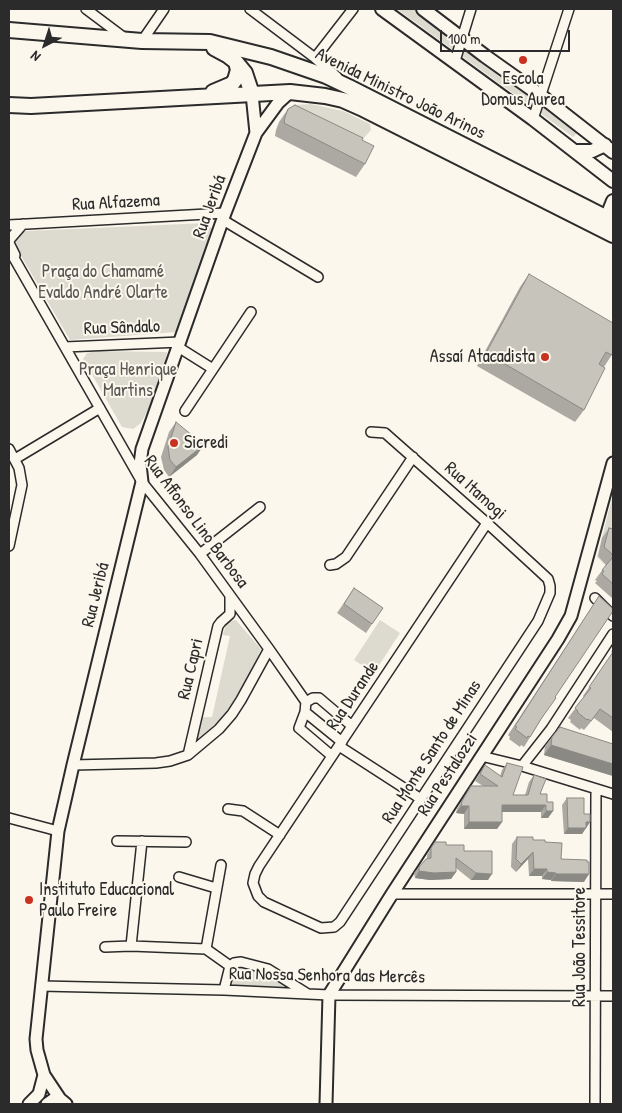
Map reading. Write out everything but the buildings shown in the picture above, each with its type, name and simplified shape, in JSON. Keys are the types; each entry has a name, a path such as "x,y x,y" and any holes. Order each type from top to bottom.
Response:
{"main road":[{"path":"382,9 533,119 613,181"},
{"path":"423,9 609,148"},
{"name":"Avenida Ministro João Arinos","path":"9,30 142,41 210,42 271,56 326,76 349,87 609,226"},
{"path":"182,41 209,46 227,54 245,73 252,94"},
{"path":"194,98 232,84 237,75 236,62"},
{"name":"Avenida Ministro João Arinos","path":"9,105 31,106 290,92 325,96 343,100 609,226"},
{"path":"575,151 609,148"},
{"path":"609,226 613,201"}],"street":[{"path":"86,9 126,39"},
{"path":"142,41 164,9"},
{"path":"250,9 315,58 349,87"},
{"path":"315,58 353,9"},
{"path":"455,61 471,9"},
{"path":"533,119 569,9"},
{"path":"256,133 278,103 290,92"},
{"path":"252,94 256,133"},
{"name":"Rua Jeribá","path":"55,1102 37,1050 36,1039 58,831 72,765 142,482 140,464 142,449 224,217 256,133"},
{"path":"224,217 318,277"},
{"name":"Rua Alfazema","path":"9,225 224,217"},
{"name":"Rua Affonso Lino Barbosa","path":"23,224 10,239 10,246 15,255 12,256 142,482 200,554 270,649 304,699"},
{"path":"185,411 251,312"},
{"path":"179,345 213,369"},
{"name":"Rua Sândalo","path":"65,347 179,345"},
{"path":"15,459 100,408"},
{"name":"Rua Itamogi","path":"371,432 385,432 548,579 550,586"},
{"path":"9,450 19,468 22,485 9,546"},
{"path":"330,565 336,564 346,557 413,457"},
{"name":"Rua Pestalozzi","path":"329,995 571,616 613,463"},
{"path":"200,554 260,507"},
{"name":"Rua Durande","path":"255,890 253,883 255,874 487,523"},
{"name":"Rua Monte Santo de Minas","path":"255,890 264,902 321,928 334,927 340,922 538,621 545,607 550,586"},
{"name":"Rua Capri","path":"188,755 218,626 230,614 230,596"},
{"path":"595,598 613,616"},
{"path":"522,766 555,730 613,634"},
{"path":"72,765 156,763 188,755 205,742 232,714 270,649"},
{"path":"332,756 298,728 305,712 304,699 319,698 352,726"},
{"path":"305,712 340,744 421,799"},
{"path":"481,756 522,766 613,794"},
{"name":"Rua João Tessitore","path":"595,1104 596,789"},
{"path":"228,809 242,810 280,835"},
{"path":"9,818 58,831"},
{"path":"117,841 186,842"},
{"path":"131,946 142,841"},
{"path":"206,949 221,865"},
{"path":"179,878 216,888"},
{"path":"392,894 613,894"},
{"path":"106,947 206,949 230,966"},
{"path":"224,990 230,966 234,962 241,962 268,969 309,994"},
{"name":"Rua Nossa Senhora das Mercês","path":"41,986 224,990 329,995 613,996"},
{"path":"326,1104 329,995"},
{"path":"29,1104 39,1094 46,1078"}],"green space":[{"path":"397,9 415,9 578,128 577,133 573,137"},
{"path":"311,104 343,111 370,124 371,130 363,139 354,140 295,105"},
{"name":"Praça do Chamamé Evaldo André Olarte","path":"206,223 212,230 177,332 70,340 20,254 15,240 21,232 27,231"},
{"name":"Praça Henrique Martins","path":"95,351 167,352 164,367 149,408 141,423 133,429 122,427 83,359 87,353"},
{"path":"613,494 613,573 597,557"},
{"path":"236,620 261,649 249,677 238,696 220,719 197,742 202,717 212,717 230,636 223,635 226,624"},
{"path":"380,620 400,633 374,673 354,660"},
{"path":"246,966 269,974 291,990 234,986 230,982 233,971 238,967"}],"place":[{"name":"Escola Domus Aurea","path":"523,60"},
{"name":"Assaí Atacadista","path":"545,357"},
{"name":"Sicredi","path":"174,443"},
{"name":"Instituto Educacional Paulo Freire","path":"29,900"}]}
